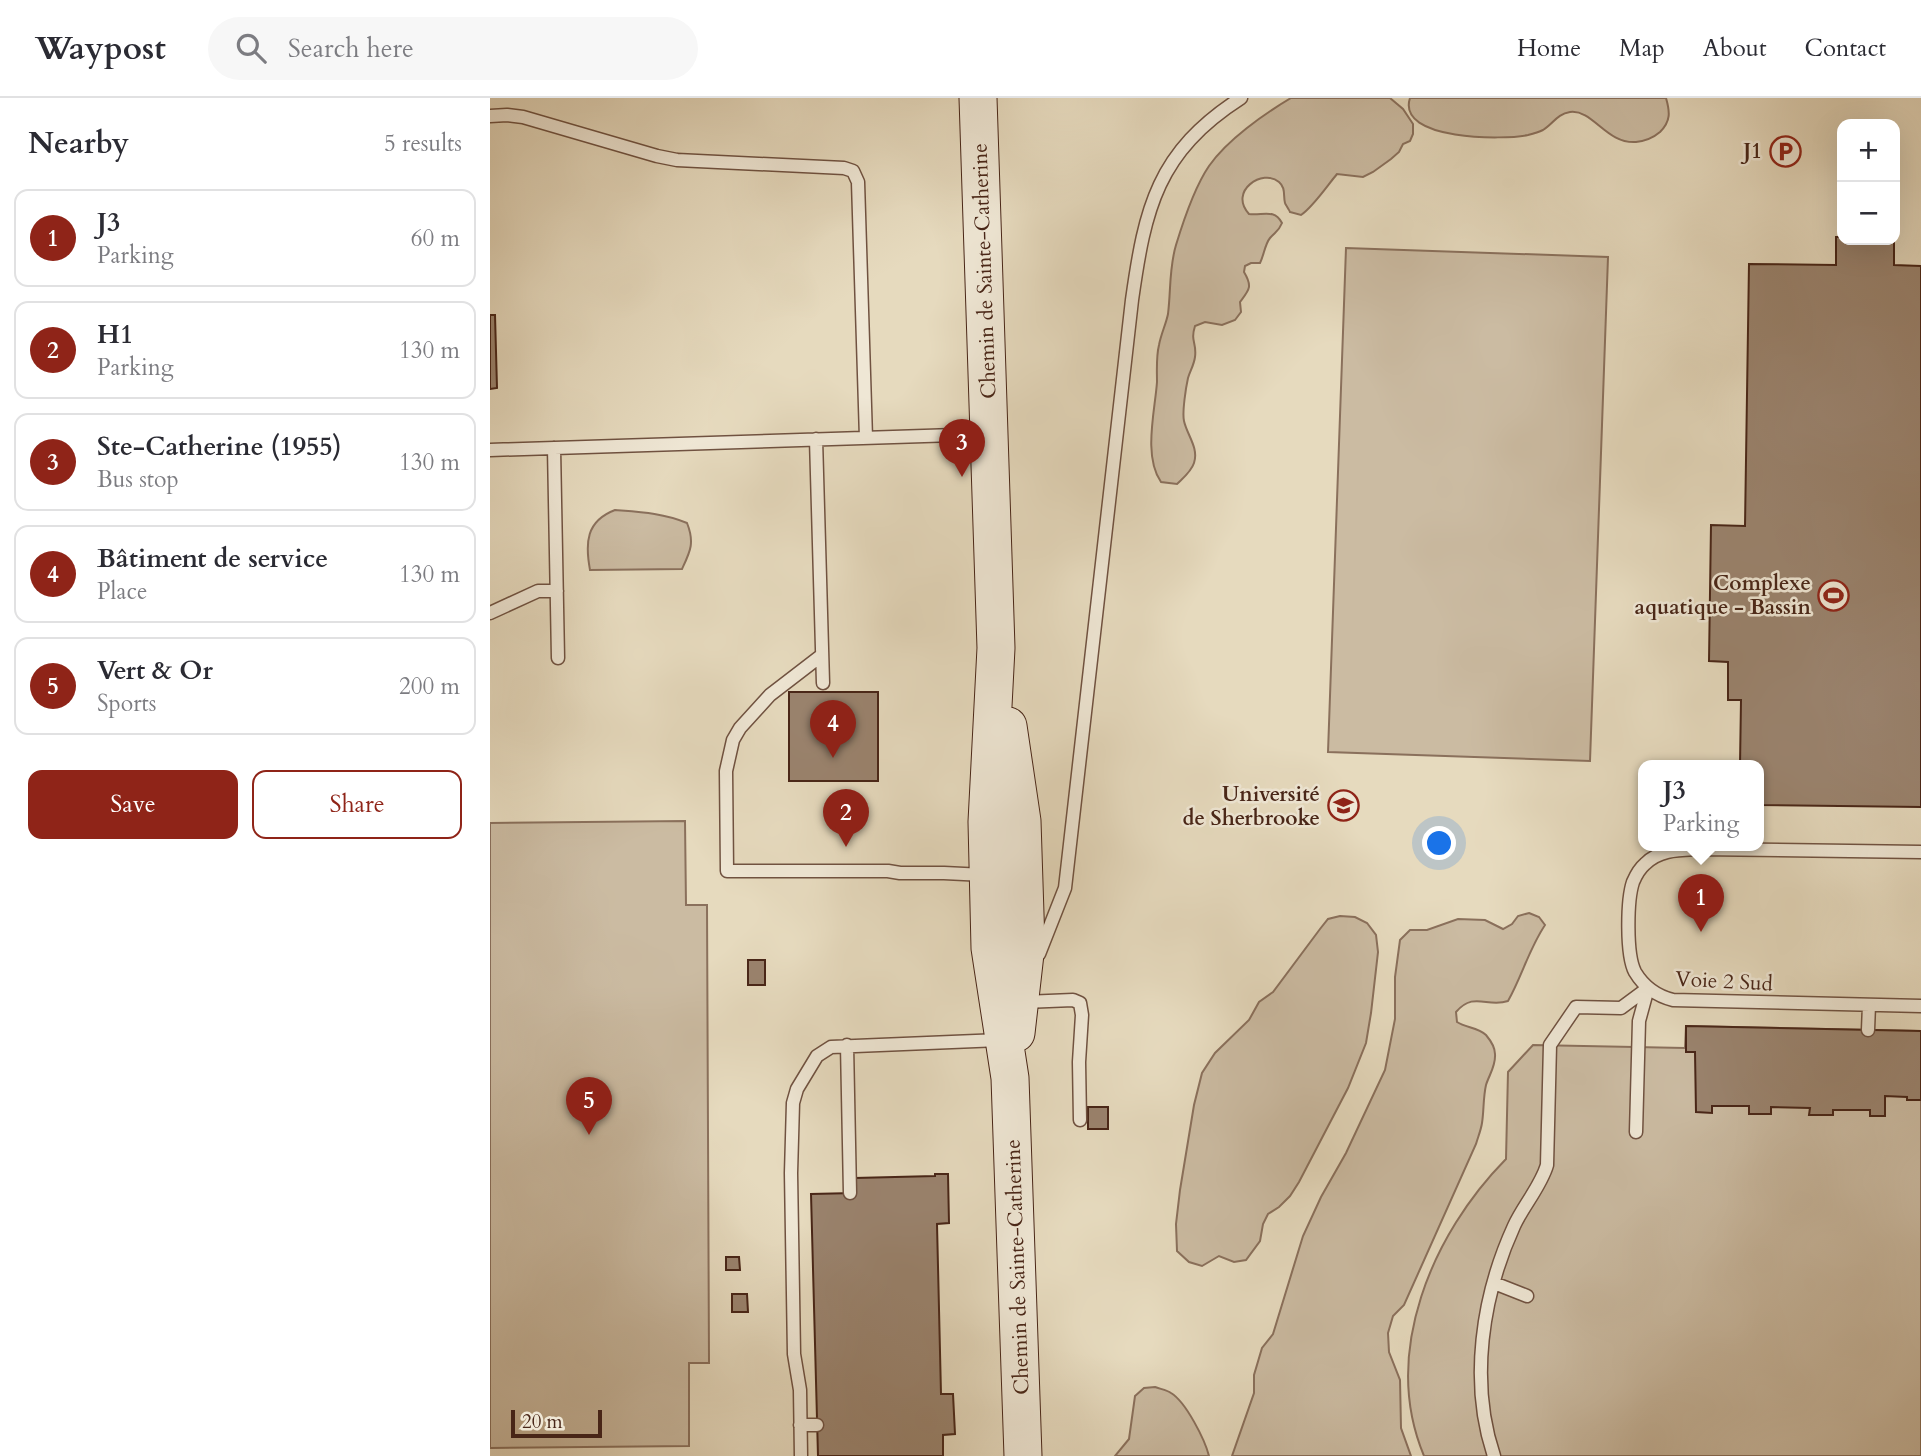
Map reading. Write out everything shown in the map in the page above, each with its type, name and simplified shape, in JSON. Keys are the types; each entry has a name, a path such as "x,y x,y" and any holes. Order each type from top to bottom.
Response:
{"main road":[{"name":"Chemin de Sainte-Catherine","path":"978,100 996,648 987,822 990,948 1009,1003"},
{"name":"Chemin de Sainte-Catherine","path":"996,648 1022,821 1026,945 1009,1003 1009,1040 1023,1456"}],"lane":[{"path":"1080,1120 1080,1003 1073,1000 1009,1003 1065,888 1132,300 1144,227 1154,195 1176,157 1200,130 1241,98"},
{"path":"490,116 523,117 677,160 844,168 853,171 858,182 866,438"},
{"path":"490,450 989,434"},
{"path":"816,439 823,683"},
{"path":"554,448 558,658"},
{"path":"490,613 538,591 557,591"},
{"path":"822,656 770,695 740,728 733,740 726,771 727,871 888,871 988,876"},
{"name":"Voie 2 Sud","path":"1764,850 1921,852"},
{"name":"Voie 2 Sud","path":"1668,851 1644,864 1638,872 1631,890 1630,903 1630,956 1636,974 1648,988 1664,998 1683,1001 1921,1006"},
{"path":"1636,1132 1639,1021 1648,988"},
{"path":"1494,1456 1487,1430 1482,1384 1485,1322 1505,1246 1515,1223 1542,1178 1546,1165 1550,1045 1576,1007 1621,1008 1648,988"},
{"path":"1868,1030 1869,1005"},
{"path":"801,1456 800,1390 794,1354 791,1173 793,1103 797,1089 817,1056 831,1047 1009,1040"},
{"path":"847,1045 850,1193"},
{"path":"1494,1283 1527,1296"},
{"path":"800,1425 817,1425"}],"shaded area":[{"path":"1291,98 1390,98 1403,109 1413,124 1413,134 1399,152 1373,172 1363,177 1337,174 1301,215 1290,212 1285,203 1283,187 1272,178 1257,180 1245,190 1244,205 1249,214 1271,214 1282,223 1268,240 1260,263 1245,266 1249,288 1240,302 1241,312 1235,320 1222,325 1205,322 1195,326 1195,357 1185,393 1184,412 1184,421 1195,452 1194,463 1177,484 1161,482 1151,447 1157,354 1168,314 1171,271 1182,226 1199,183 1217,156 1247,128"},
{"path":"1410,98 1666,98 1669,116 1666,124 1655,136 1636,142 1616,138 1586,116 1570,112 1558,117 1543,130 1530,135 1477,137 1435,130 1419,123 1410,112"},
{"path":"1346,248 1608,257 1590,761 1328,752"},
{"path":"615,510 660,515 687,523 691,536 690,547 682,569 590,570 590,534 598,520"},
{"path":"685,821 686,905 707,905 709,1363 689,1363 689,1446 490,1448 490,823"},
{"path":"1529,913 1539,917 1545,925 1508,1001 1469,1002 1456,1012 1457,1022 1486,1035 1495,1051 1495,1058 1486,1085 1482,1123 1476,1144 1404,1305 1393,1316 1388,1333 1389,1352 1400,1380 1401,1428 1411,1456 1232,1456 1254,1393 1254,1375 1262,1348 1273,1334 1303,1236 1385,1070 1395,1019 1395,977 1400,940 1410,930 1427,930 1458,919 1485,920 1503,929 1512,924 1518,916"},
{"path":"1340,916 1355,917 1367,923 1376,935 1378,952 1366,1043 1348,1088 1299,1182 1290,1196 1268,1214 1260,1241 1246,1260 1234,1262 1219,1256 1202,1266 1189,1262 1177,1251 1176,1224 1194,1105 1202,1073 1215,1053 1249,1020 1259,1002 1273,992 1328,919"},
{"path":"1686,1026 1921,1031 1921,1456 1424,1456 1412,1417 1408,1377 1412,1337 1421,1297 1436,1259 1479,1189 1506,1159 1508,1072 1533,1045 1685,1048"},
{"path":"1155,1387 1169,1392 1183,1404 1199,1431 1209,1456 1115,1456 1129,1439 1135,1396 1144,1388"}],"building":[{"path":"1837,237 1837,245 1894,245 1894,265 1921,266 1921,807 1764,805 1764,760 1740,760 1741,700 1728,700 1728,662 1709,661 1711,525 1745,526 1749,264 1836,265"},
{"path":"490,315 495,315 497,388 490,389"},
{"path":"789,692 878,692 878,781 789,781"},
{"path":"748,960 765,960 765,985 748,985"},
{"path":"1686,1026 1921,1031 1921,1100 1885,1096 1885,1116 1870,1116 1870,1110 1833,1110 1833,1115 1809,1115 1810,1108 1771,1107 1771,1114 1749,1114 1749,1106 1712,1106 1712,1113 1696,1112 1695,1052 1686,1052"},
{"path":"1088,1107 1108,1107 1108,1129 1088,1129"},
{"path":"948,1174 949,1223 937,1224 941,1394 953,1394 955,1434 943,1435 943,1456 818,1456 811,1194 855,1193 855,1178"},
{"path":"726,1257 739,1257 740,1270 726,1270"},
{"path":"732,1294 747,1294 748,1312 732,1312"}],"place":[{"name":"J1","path":"1785,151"},
{"name":"Ste-Catherine (1955)","path":"962,477"},
{"name":"Complexe aquatique - Bassin","path":"1834,595"},
{"name":"Bâtiment de service","path":"833,758"},
{"name":"Université de Sherbrooke","path":"1343,806"},
{"name":"H1","path":"846,847"},
{"name":"J3","path":"1701,932"},
{"name":"Vert & Or","path":"589,1135"}]}
